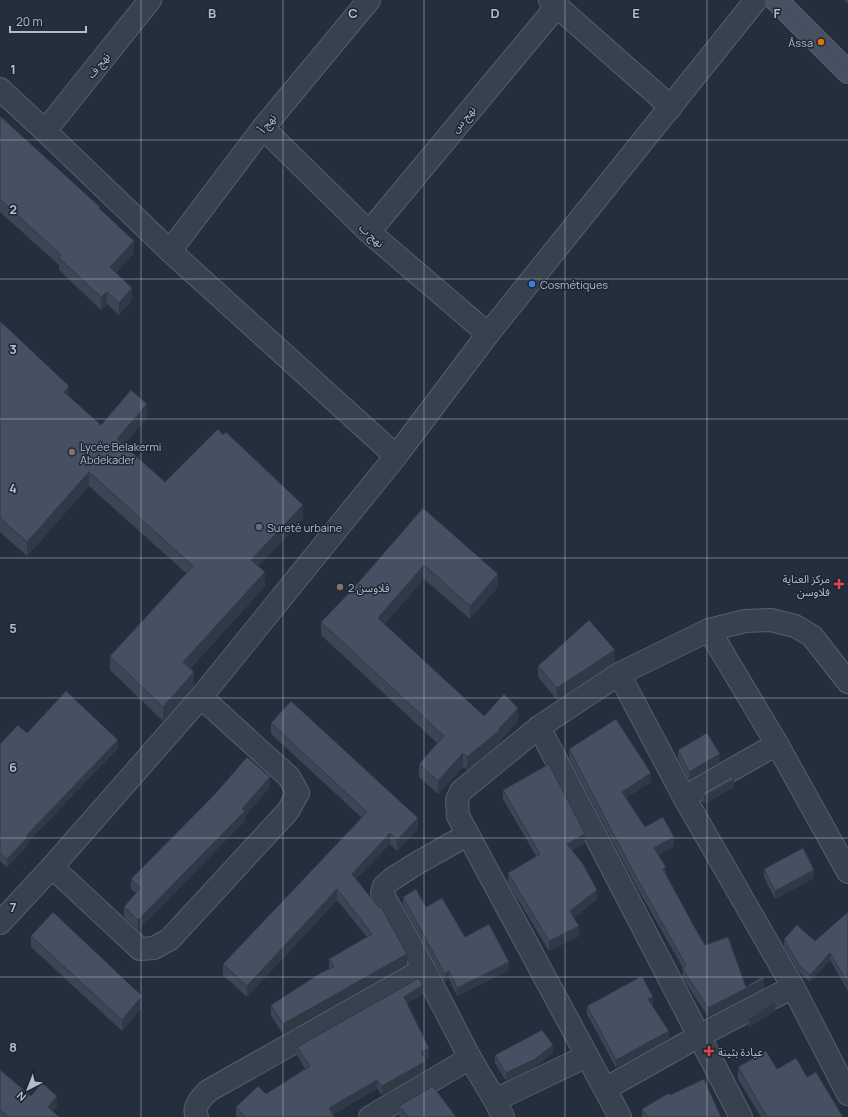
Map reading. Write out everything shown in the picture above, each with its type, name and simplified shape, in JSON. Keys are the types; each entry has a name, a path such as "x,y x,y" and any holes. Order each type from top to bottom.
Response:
{"street":[{"name":"نهج ف","path":"45,131 150,0"},
{"name":"نهج أ","path":"170,251 263,128 369,0"},
{"path":"0,923 52,867 201,697 396,456 488,334 756,0"},
{"path":"776,0 848,72"},
{"path":"554,3 671,107"},
{"name":"نهج س","path":"368,232 554,3"},
{"path":"0,89 170,251 396,456"},
{"name":"نهج ب","path":"263,128 368,232 488,334"},
{"path":"620,1117 467,835 458,816 457,800 461,791 539,727 619,674 709,630 746,622 771,620 795,626 812,636 848,682"},
{"path":"709,630 777,744 848,872"},
{"path":"619,674 684,797 793,987 848,1094"},
{"path":"52,867 140,949 154,948 170,939 288,811 298,793 289,777 201,697"},
{"path":"539,727 741,1117"},
{"path":"684,797 777,744"},
{"path":"467,835 392,879 384,886 382,893 424,969 470,1058 499,1108 587,1056"},
{"path":"197,1117 196,1108 199,1101 208,1091 424,969"},
{"path":"605,1089 699,1036 793,987"},
{"path":"370,1117 470,1058"}],"building":[{"path":"0,116 100,207 99,208 134,241 110,267 132,288 119,303 107,292 101,297 59,258 61,255 0,199"},
{"path":"0,321 69,386 64,392 101,425 131,390 147,404 117,439 165,482 218,429 223,435 226,432 303,505 251,560 265,572 183,662 194,672 163,707 110,656 193,566 89,472 27,542 0,518"},
{"path":"423,508 498,574 470,606 424,565 378,618 484,716 504,694 518,708 499,729 500,730 467,757 463,753 438,781 419,764 444,736 321,622 351,591"},
{"path":"589,620 615,650 557,688 538,666"},
{"path":"66,691 118,740 26,836 28,837 7,859 0,853 0,744 18,725 27,733"},
{"path":"291,701 418,818 397,840 390,833 352,874 379,908 381,907 407,954 283,1024 271,1005 322,972 334,967 329,959 372,934 337,889 247,986 223,964 367,812 271,723"},
{"path":"616,719 651,773 622,792 645,827 663,817 674,837 654,848 666,867 663,869 696,930 705,945 728,937 746,987 762,977 764,979 708,1008 682,968 686,965 635,875 569,749"},
{"path":"707,733 720,754 689,772 678,750"},
{"path":"247,757 270,777 242,809 245,811 138,920 124,907 140,888 131,879 215,794"},
{"path":"549,764 585,834 567,844 583,864 597,890 570,911 579,926 549,941 508,873 540,854 503,790"},
{"path":"732,776 734,779 704,796 702,793"},
{"path":"803,848 814,870 775,891 764,869"},
{"path":"416,889 426,907 442,898 465,937 489,924 509,962 457,988 449,971 445,974 403,897"},
{"path":"53,912 142,996 122,1020 31,936"},
{"path":"848,912 848,984 830,953 810,975 799,965 784,939 797,925 815,941"},
{"path":"642,976 653,997 648,999 669,1031 616,1060 587,1006"},
{"path":"419,978 423,985 404,997 429,1048 421,1052 426,1061 382,1086 377,1080 329,1108 334,1117 245,1117 236,1107 258,1086 266,1094 310,1066 297,1047"},
{"path":"775,1003 749,1019 748,1017"},
{"path":"542,1030 553,1045 535,1059 506,1073 495,1055"},
{"path":"766,1051 777,1069 796,1058 807,1077 816,1072 843,1117 767,1117 738,1067"},
{"path":"0,1070 31,1096 42,1083 57,1096 48,1107 59,1117 9,1117 0,1110"},
{"path":"704,1079 721,1117 647,1117 642,1109 669,1093 670,1095"},
{"path":"433,1086 456,1117 408,1117 399,1106"}],"place":[{"name":"Âssa","path":"821,42"},
{"name":"Cosmétiques","path":"532,284"},
{"name":"Lycée Belakermi Abdekader","path":"72,452"},
{"name":"Sureté urbaine","path":"259,527"},
{"name":"مركز العناية فلاوسن","path":"839,584"},
{"name":"فلاوسن 2","path":"340,587"},
{"name":"عيادة بثينة","path":"709,1051"}]}
